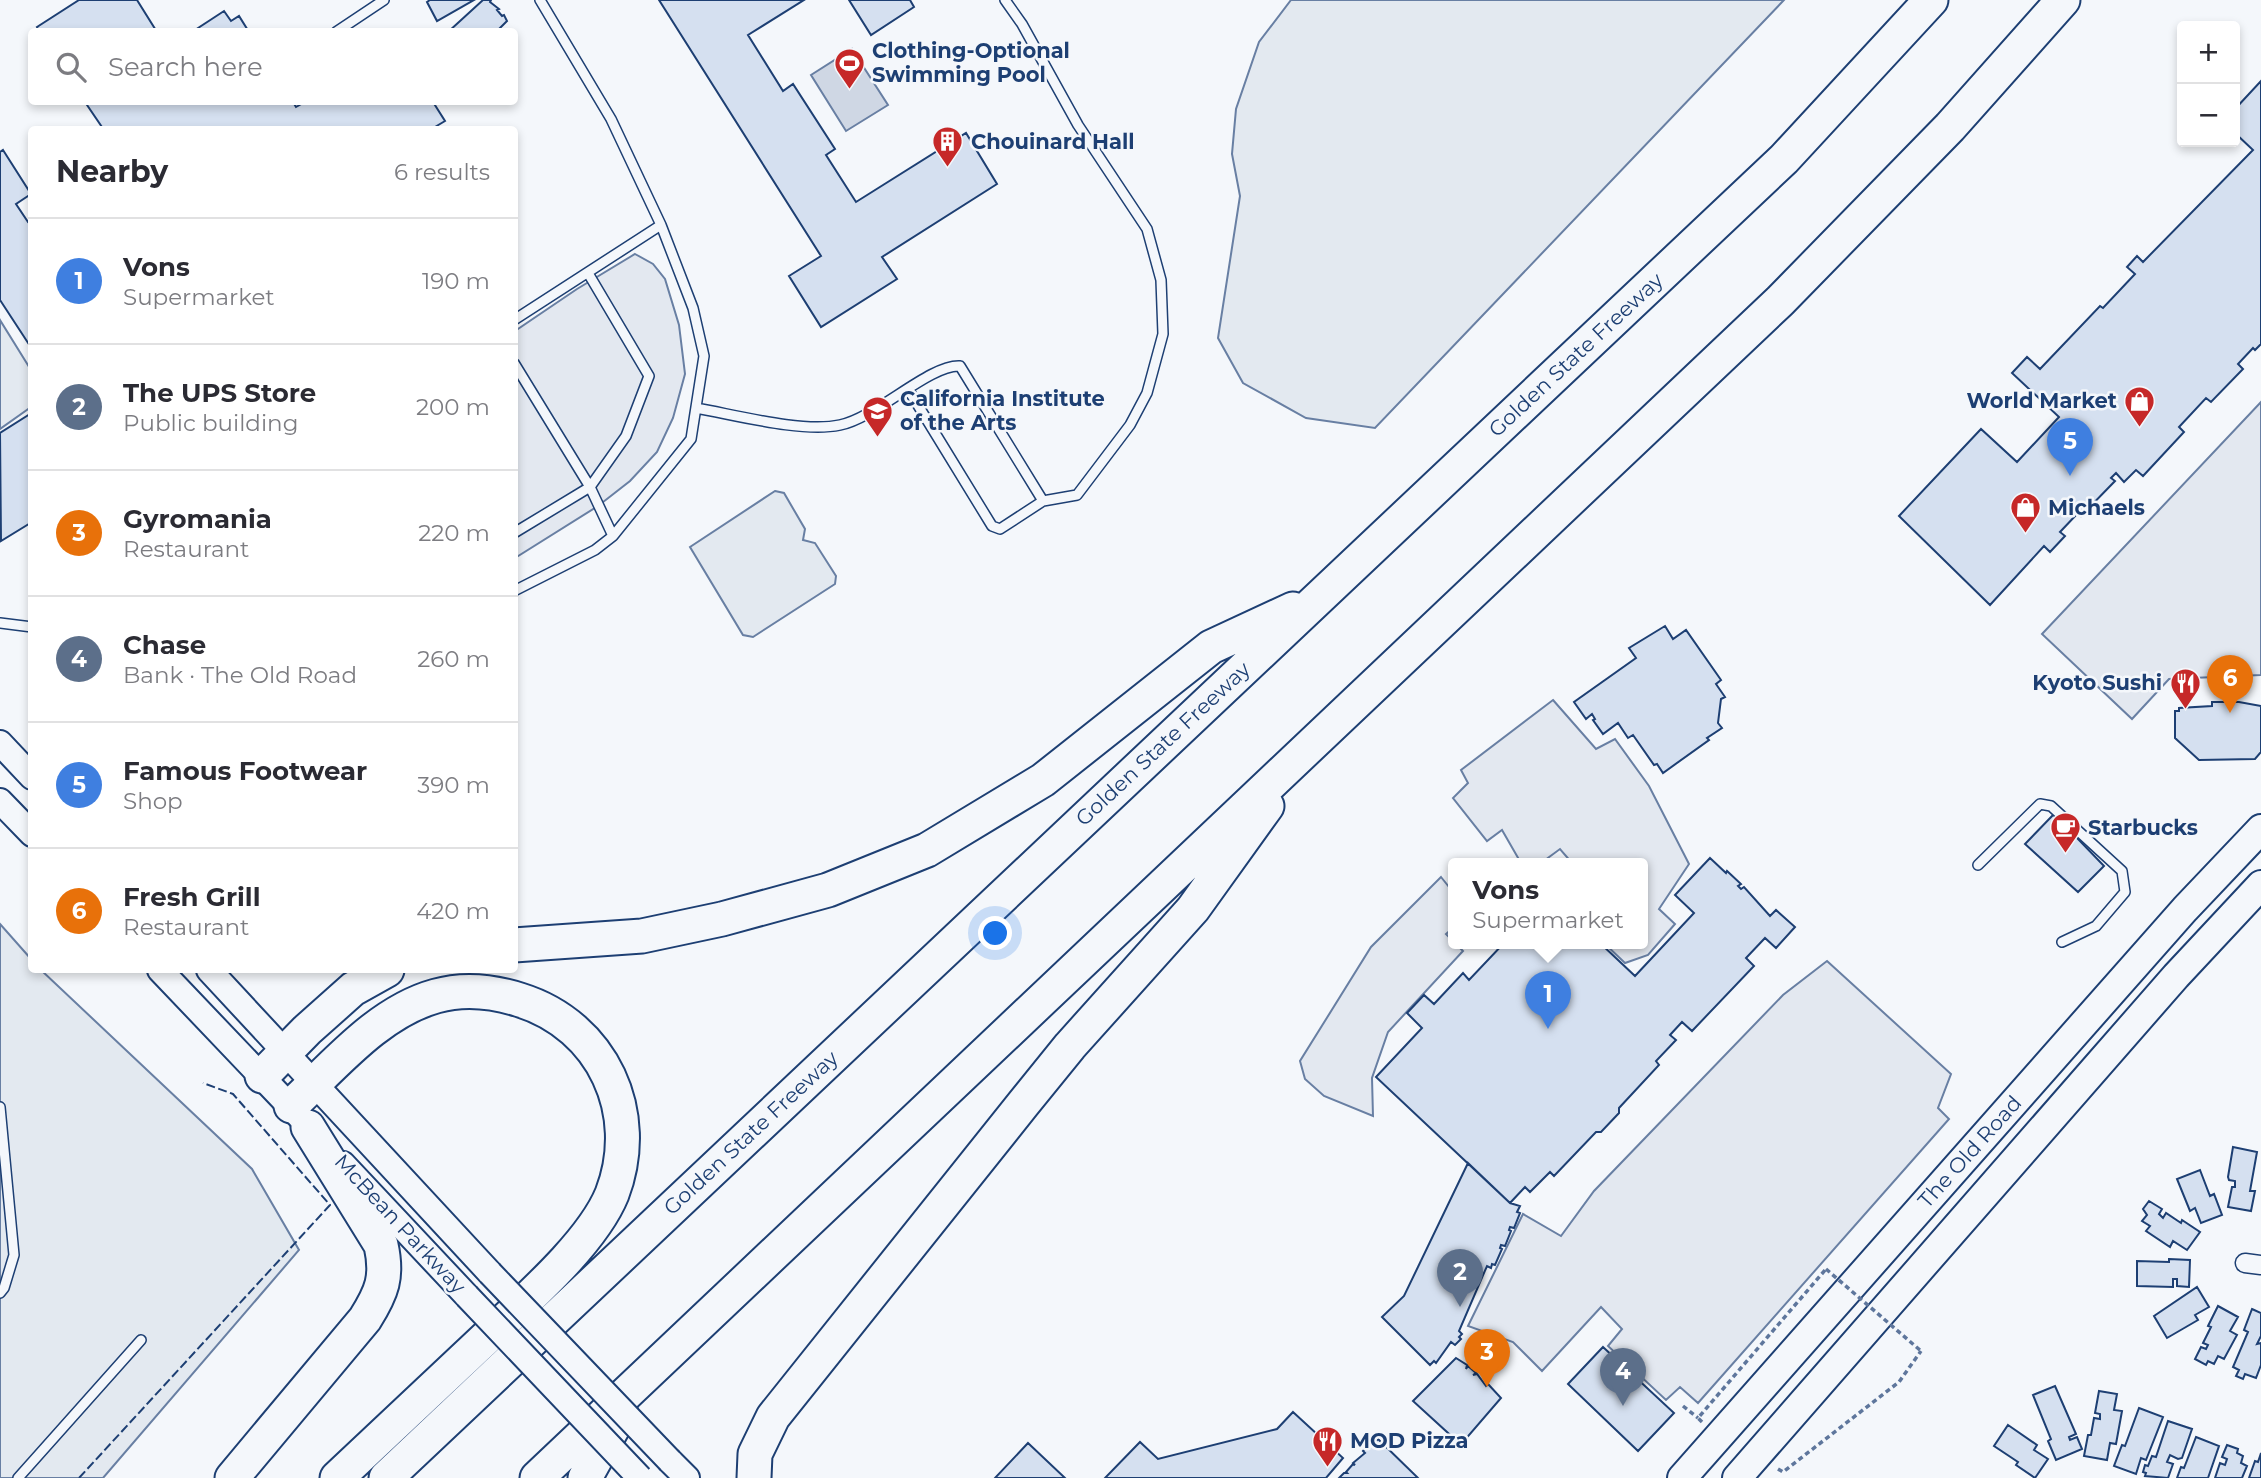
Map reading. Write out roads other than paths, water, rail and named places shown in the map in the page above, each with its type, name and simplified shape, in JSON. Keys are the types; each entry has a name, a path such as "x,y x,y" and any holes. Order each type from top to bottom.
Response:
{"highway":[{"name":"Golden State Freeway","path":"386,1478 1784,159 1931,0"},
{"path":"537,1478 1780,301 1950,127 2063,0"},
{"path":"518,945 642,936 722,919 828,890 927,850 1043,780 1211,647 1320,596"},
{"path":"754,1478 755,1454 773,1417 1046,1075 1193,909 1311,744"},
{"path":"262,1076 353,989 382,973"},
{"path":"232,1478 365,1318 378,1297 386,1266 381,1245 304,1106 386,1019 412,1003 467,990 502,994 540,1006 571,1026 597,1054 615,1087 623,1126 622,1162 611,1197 590,1231 544,1283 337,1478"},
{"path":"585,1478 635,1387"}],"main road":[{"path":"0,743 28,773"},
{"path":"0,801 28,830"},
{"name":"The Old Road","path":"1682,1478 2136,963 2261,829"},
{"name":"The Old Road","path":"1737,1478 2168,986 2261,885"},
{"name":"McBean Parkway","path":"163,973 262,1076 304,1106 491,1273 679,1469"},
{"name":"McBean Parkway","path":"212,973 285,1052 304,1106 467,1296 640,1478"}],"lane":[{"path":"518,589 595,550 613,536 691,439 704,356 693,308 661,225 611,119 540,0"},
{"path":"908,389 992,526 1000,529 1043,501 1077,495 1130,425 1147,393 1163,334 1161,280 1147,229 1078,125 1005,0"},
{"path":"341,28 377,2"},
{"path":"518,317 661,225"},
{"path":"518,531 590,487 626,436 649,376 588,273"},
{"path":"696,408 809,428 841,425 866,415 951,365 960,366 1043,501"},
{"path":"518,370 590,487 613,536"},
{"path":"0,624 28,627"},
{"path":"1978,865 2040,804 2051,806 2062,815 2122,871 2125,892 2096,926 2062,942"},
{"path":"0,1107 13,1255 4,1288 0,1293"},
{"path":"18,1478 141,1340"}],"place":[{"name":"Clothing-Optional Swimming Pool","path":"849,90"},
{"name":"Chouinard Hall","path":"948,169"},
{"name":"World Market","path":"2140,428"},
{"name":"California Institute of the Arts","path":"877,438"},
{"name":"Famous Footwear","path":"2070,476"},
{"name":"Michaels","path":"2025,535"},
{"name":"Kyoto Sushi","path":"2185,710"},
{"name":"Fresh Grill","path":"2230,713"},
{"name":"Starbucks","path":"2065,855"},
{"name":"Vons","path":"1548,1029"},
{"name":"The UPS Store","path":"1460,1307"},
{"name":"Gyromania","path":"1487,1387"},
{"name":"Chase","path":"1623,1406"},
{"name":"MOD Pizza","path":"1327,1468"}]}
